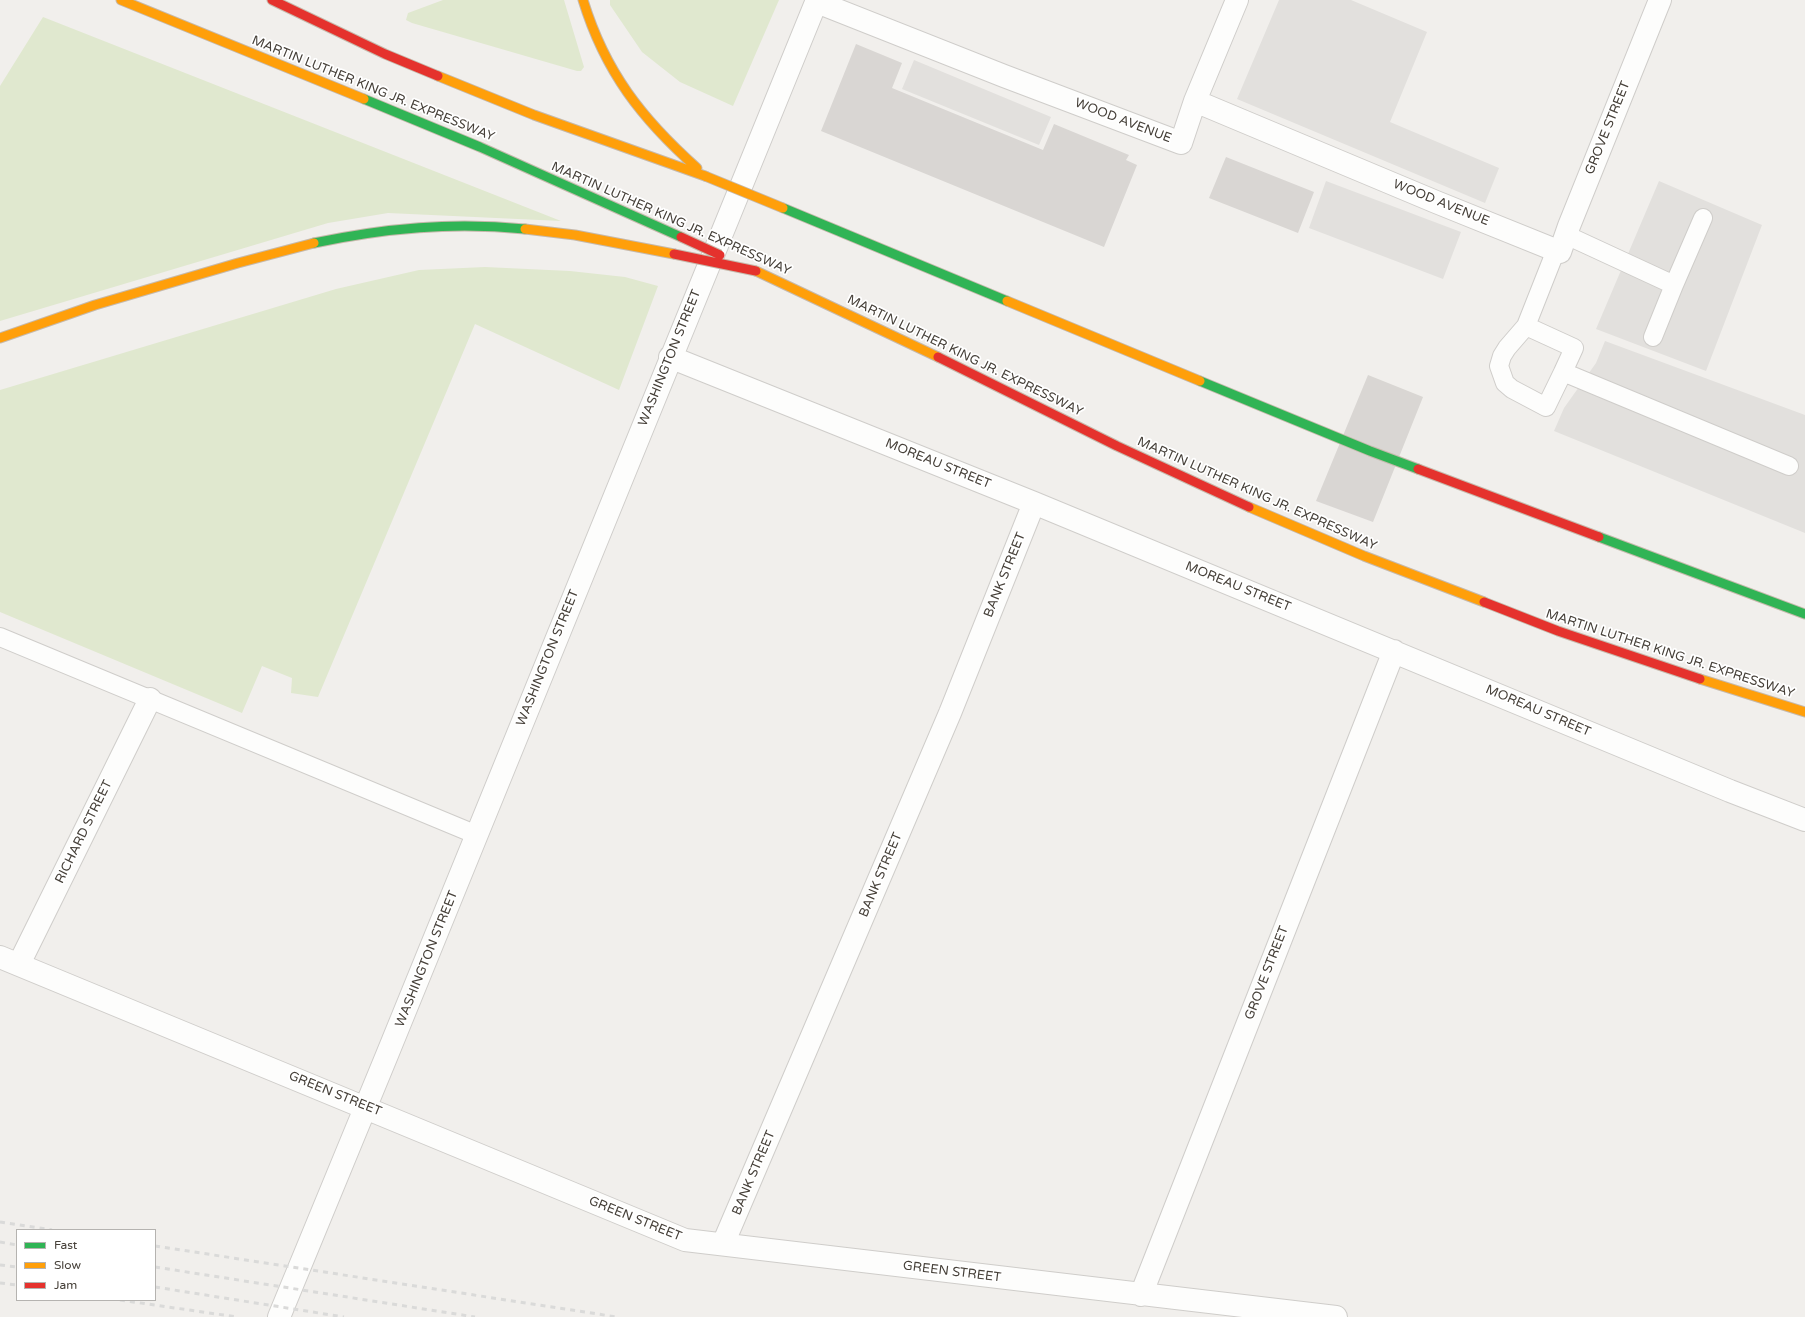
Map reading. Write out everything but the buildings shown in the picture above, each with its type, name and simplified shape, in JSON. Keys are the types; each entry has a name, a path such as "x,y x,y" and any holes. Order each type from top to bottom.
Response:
{"highway":[{"name":"MARTIN LUTHER KING JR. EXPRESSWAY","path":"121,0 480,146 907,341 1117,446 1278,520 1364,556 1558,631 1646,662 1805,712"},
{"path":"272,0 385,54 534,115 705,176 1370,451 1805,614"},
{"path":"583,0 590,27 603,55 637,107 658,132 705,176"},
{"path":"0,338 94,305 280,250 329,239 377,231 425,226 466,225 528,228 582,236 756,271"}],"street":[{"path":"1195,101 1236,0"},
{"name":"GROVE STREET","path":"1561,243 1660,0"},
{"name":"WOOD AVENUE","path":"817,1 1004,76 1181,143 1195,101 1436,202 1561,243"},
{"name":"WASHINGTON STREET","path":"279,1317 477,835 670,357 817,1"},
{"name":"MOREAU STREET","path":"670,357 1034,503 1730,791 1805,820"},
{"name":"BANK STREET","path":"723,1244 950,713 1034,503"},
{"name":"GROVE STREET","path":"1141,1295 1394,651"},
{"name":"RICHARD STREET","path":"9,960 150,699"},
{"name":"GREEN STREET","path":"9,960 685,1240 1336,1317"}],"lane":[{"path":"1653,337 1703,218"},
{"path":"1526,326 1574,348 1546,407 1524,396 1505,383 1499,366 1502,356 1526,326 1561,243 1674,285"},
{"path":"1563,372 1789,466"},
{"path":"0,637 477,835"}],"green space":[{"path":"443,0 564,0 584,67 581,71 577,71 406,20 408,13"},
{"path":"610,0 779,0 733,106 680,82 642,52 610,5"},
{"path":"43,17 561,221 388,213 328,223 0,321 0,86"},
{"path":"485,267 570,271 625,277 658,286 619,390 475,324 318,697 291,693 292,678 262,666 242,713 0,612 0,390 336,289 419,270"}],"shaded area":[{"path":"1279,0 1351,0 1427,32 1390,122 1499,168 1485,203 1237,99"},
{"path":"914,60 1051,117 1039,145 902,89"},
{"path":"1326,181 1461,232 1443,279 1309,228"},
{"path":"1659,181 1762,225 1706,371 1596,329"},
{"path":"1605,341 1805,415 1805,533 1554,431 1564,408 1596,363"}],"railway":[{"path":"0,1222 46,1229"},
{"path":"0,1242 16,1245"},
{"path":"156,1246 617,1317"},
{"path":"0,1265 16,1267"},
{"path":"156,1267 475,1317"},
{"path":"0,1283 16,1285"},
{"path":"156,1287 344,1317"},
{"path":"127,1301 237,1317"}],"traffic: fast":[{"path":"364,99 480,147 681,237"},
{"path":"783,208 1007,301"},
{"path":"314,243 393,230 445,226 525,229"},
{"path":"1200,381 1370,451 1418,469"},
{"path":"1599,537 1805,614"}],"traffic: slow":[{"path":"121,0 364,99"},
{"path":"583,0 602,50 628,93 659,131 697,168"},
{"path":"438,76 534,115 705,176"},
{"path":"705,176 783,208"},
{"path":"525,229 575,235 674,254"},
{"path":"0,338 95,305 238,263 314,243"},
{"path":"756,271 938,357"},
{"path":"1007,301 1200,381"},
{"path":"1249,507 1364,556 1484,602"},
{"path":"1700,679 1805,712"}],"traffic: jam":[{"path":"272,0 385,54 438,76"},
{"path":"681,237 720,255"},
{"path":"674,254 756,271"},
{"path":"938,357 1117,446 1249,507"},
{"path":"1418,469 1599,537"},
{"path":"1484,602 1558,631 1700,679"}]}
